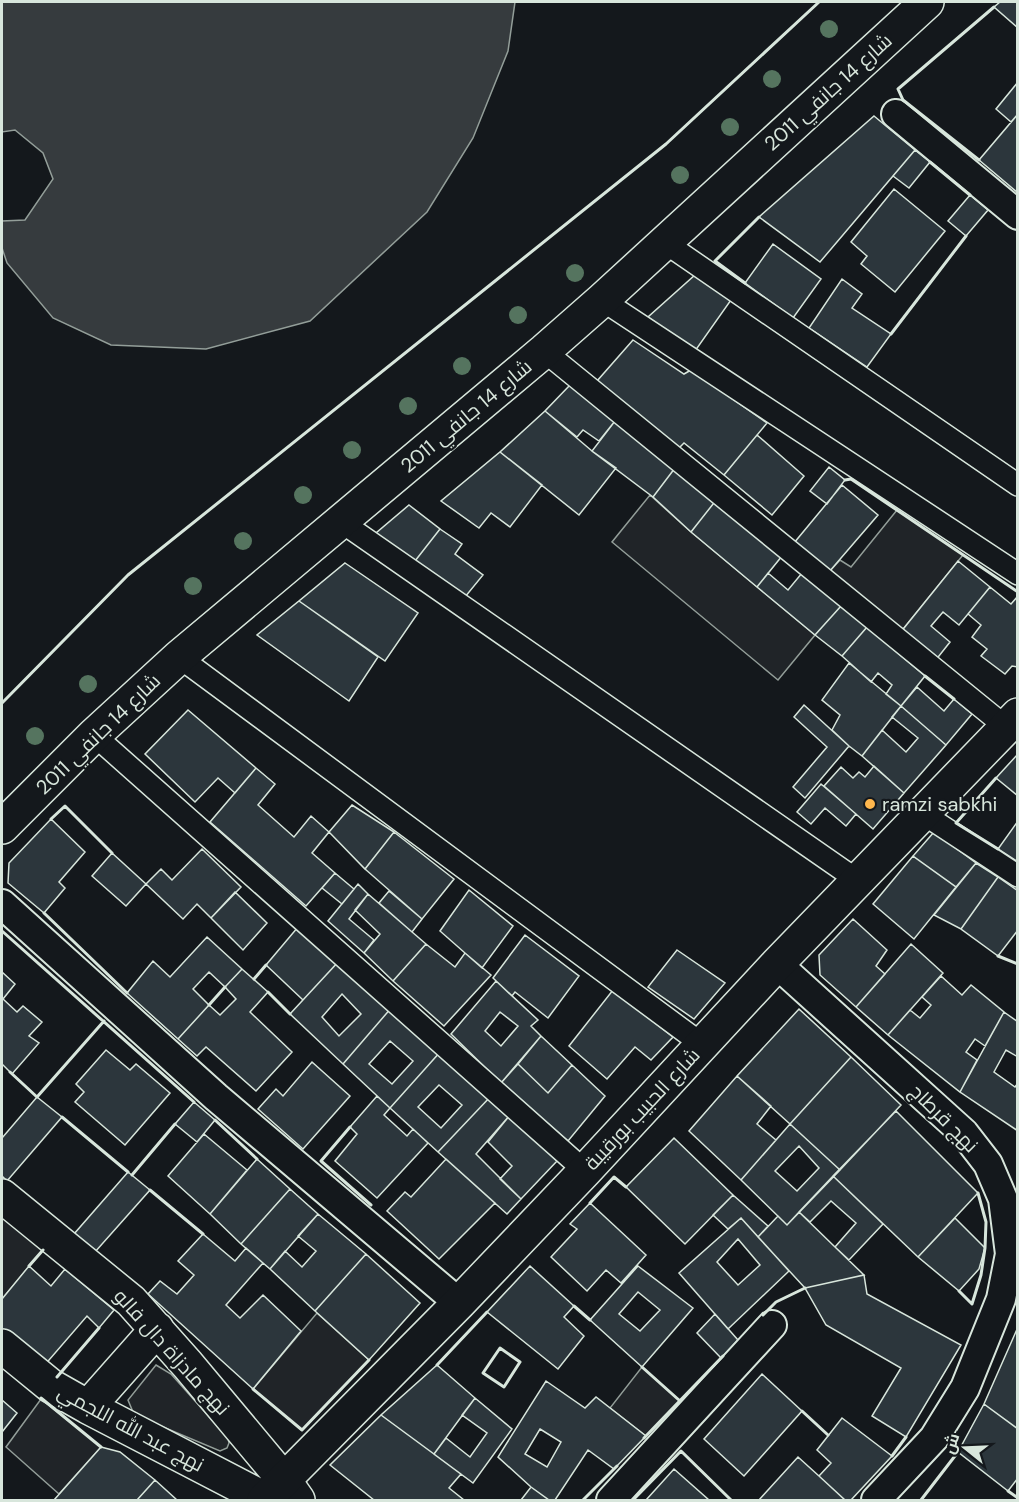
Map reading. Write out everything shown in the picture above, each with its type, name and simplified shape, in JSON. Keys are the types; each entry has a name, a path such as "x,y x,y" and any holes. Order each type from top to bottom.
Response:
{"street":[{"name":"شارع 14 جانفي 2011","path":"2,827 94,735 179,657 603,300 927,2"},
{"path":"897,114 1017,215"},
{"path":"664,242 1017,485"},
{"path":"603,300 1017,574"},
{"path":"544,351 1012,721"},
{"path":"340,521 857,880"},
{"path":"179,657 703,1044"},
{"name":"شارع الحبيب بورقيبة","path":"276,1496 585,1171 777,964 1012,721"},
{"path":"94,735 585,1171"},
{"path":"922,813 1017,876"},
{"path":"2,904 216,1097 459,1303"},
{"name":"نهج قرطاج","path":"777,964 964,1133 988,1164 1003,1199 1010,1254 1001,1299 965,1388 934,1438 876,1500"},
{"name":"نهج مادزاة دال فالو","path":"2,1196 131,1301 157,1329 276,1496"},
{"path":"611,1500 772,1325"},
{"path":"88,1407 157,1329"},
{"name":"نهج عبد الله اللجمي","path":"2,1346 51,1386 88,1407 276,1496"}],"shaded area":[{"path":"2,2 515,2 508,51 473,138 427,212 310,321 206,349 111,345 53,318 7,263 2,248 2,221 25,220 53,179 43,153 15,130 2,132"},
{"path":"650,495 815,635 778,680 612,542"},
{"path":"897,510 963,555 900,633 829,572 840,560 851,567"},
{"path":"3,1217 43,1250 2,1299 2,1219"},
{"path":"317,1313 369,1360 302,1430 253,1389"},
{"path":"156,1365 171,1374 228,1438 227,1448 220,1451 144,1419 133,1412 128,1400"},
{"path":"642,1367 680,1401 646,1436 610,1408"},
{"path":"41,1399 101,1447 59,1494 6,1447"}],"building":[{"path":"1000,2 1018,2 1018,28 994,7"},
{"path":"1018,82 1018,114 1011,122 996,109"},
{"path":"1018,114 1018,193 979,160"},
{"path":"874,116 915,150 820,262 759,217"},
{"path":"915,150 930,162 909,188 893,176"},
{"path":"894,189 945,231 895,292 861,264 867,256 851,242"},
{"path":"970,195 988,210 966,236 948,221"},
{"path":"773,244 821,279 793,318 745,283"},
{"path":"695,275 731,300 695,351 648,317"},
{"path":"842,279 862,294 852,308 891,334 867,367 809,328"},
{"path":"633,340 684,374 691,370 767,423 724,475 684,443 678,449 597,381"},
{"path":"570,385 615,421 599,441 583,430 577,437 545,411"},
{"path":"545,411 616,468 579,515 500,452"},
{"path":"615,421 675,468 653,497 592,451"},
{"path":"757,435 804,476 772,515 724,475"},
{"path":"500,452 542,485 510,527 491,513 479,528 441,501"},
{"path":"829,467 845,480 827,504 810,491"},
{"path":"675,468 717,499 691,532 653,497"},
{"path":"842,485 878,515 829,572 794,543"},
{"path":"717,499 782,556 757,587 691,532"},
{"path":"409,505 440,529 415,561 376,533"},
{"path":"440,529 462,544 455,554 483,575 465,597 415,561"},
{"path":"958,561 990,587 959,625 943,612 931,626 950,642 935,661 900,633"},
{"path":"345,563 418,613 385,661 299,601"},
{"path":"768,573 788,590 802,573 841,606 815,635 757,587"},
{"path":"990,587 1011,604 1018,596 1018,667 1012,666 1005,674 981,656 987,649 972,637 981,625 968,614"},
{"path":"299,601 378,657 349,701 257,635"},
{"path":"841,606 867,627 842,656 815,635"},
{"path":"867,627 925,676 901,706 886,694 892,685 878,673 871,682 842,656"},
{"path":"849,663 901,706 862,756 832,730 840,715 822,700"},
{"path":"917,687 944,711 954,699 972,714 946,745 901,706"},
{"path":"804,705 849,746 805,798 793,787 827,747 794,717"},
{"path":"901,706 946,745 904,793 862,756 882,730 906,752 918,738 892,717"},
{"path":"188,710 256,768 235,793 218,778 195,802 145,754"},
{"path":"1018,756 1018,796 996,778"},
{"name":"ramzi sabkhi","path":"874,766 904,793 873,829 824,786 841,767 853,778 859,772 865,777"},
{"path":"256,768 275,784 258,805 294,837 311,816 329,832 312,853 335,873 306,906 210,822"},
{"path":"821,784 856,814 846,826 825,808 811,824 797,812"},
{"path":"352,805 394,832 365,869 329,832"},
{"path":"51,819 85,852 59,882 65,888 44,913 8,883 9,863"},
{"path":"1018,821 1018,862 998,849"},
{"path":"394,832 454,879 422,919 365,869"},
{"path":"934,832 976,863 956,887 913,856"},
{"path":"202,849 241,887 211,918 197,904 183,919 146,884 161,869 172,880"},
{"path":"112,853 146,884 126,906 92,876"},
{"path":"913,856 956,887 914,939 873,904"},
{"path":"976,863 998,877 961,929 934,915"},
{"path":"335,873 354,889 342,904 322,888"},
{"path":"998,877 1018,891 1018,930 998,956 961,929"},
{"path":"358,884 368,894 349,919 374,940 364,953 328,921"},
{"path":"469,890 513,926 482,968 440,931"},
{"path":"389,891 422,919 412,932 379,903"},
{"path":"235,892 267,923 243,950 211,918"},
{"path":"368,894 426,944 393,981 364,953 380,934 355,910"},
{"path":"853,919 887,950 876,966 885,974 856,1007 820,975 819,955"},
{"path":"298,927 339,961 303,1000 266,965"},
{"path":"525,935 579,976 548,1018 515,992 512,996 493,978"},
{"path":"207,937 242,969 225,987 209,972 193,989 209,1005 178,1039 127,993 153,961 170,977"},
{"path":"426,944 455,967 465,953 491,975 444,1026 393,981"},
{"path":"911,944 943,973 888,1035 856,1007"},
{"path":"677,950 725,983 694,1019 648,987"},
{"path":"339,961 392,1007 343,1064 290,1014","holes":["342,994 361,1014 339,1036 322,1017"]},
{"path":"242,969 268,992 250,1012 292,1052 256,1091 206,1047 197,1056 178,1039 209,1005 220,1015 236,999 225,987"},
{"path":"2,972 15,984 3,999 17,1012 23,1006 42,1022 29,1036 39,1043 12,1074 2,1064"},
{"path":"941,976 962,995 971,985 1004,1012 985,1046 975,1039 966,1052 977,1060 960,1092 888,1035 910,1010 920,1018 931,1005 922,997"},
{"path":"496,981 538,1020 531,1026 541,1036 501,1083 451,1034","holes":["500,1012 518,1026 501,1046 485,1031"]},
{"path":"613,990 673,1037 651,1060 635,1047 607,1079 569,1046"},
{"path":"392,1007 441,1051 390,1108 343,1064","holes":["390,1041 413,1061 392,1084 369,1064"]},
{"path":"799,1009 851,1057 790,1124 737,1076"},
{"path":"1004,1012 1018,1022 1018,1057 1006,1050 994,1072 1015,1087 1018,1083 1018,1131 960,1092"},
{"path":"541,1036 572,1065 548,1093 518,1064"},
{"path":"106,1050 130,1070 136,1064 170,1093 125,1145 75,1102 84,1092 76,1084"},
{"path":"441,1051 491,1096 438,1152 390,1108","holes":["439,1085 462,1105 441,1128 418,1107"]},
{"path":"851,1057 901,1105 840,1170 790,1124"},
{"path":"312,1062 350,1096 303,1149 258,1109 276,1089 283,1096"},
{"path":"518,1064 548,1093 572,1065 605,1096 568,1141 501,1083"},
{"path":"737,1076 771,1106 757,1124 776,1140 741,1180 689,1131"},
{"path":"377,1096 390,1108 384,1115 407,1136 413,1129 428,1143 377,1198 335,1161 357,1134 350,1127"},
{"path":"491,1096 510,1115 476,1154 521,1199 507,1214 438,1152"},
{"path":"37,1097 62,1117 7,1181 2,1176 2,1138"},
{"path":"194,1102 215,1120 197,1142 175,1124"},
{"path":"896,1111 978,1193 918,1257 833,1176"},
{"path":"510,1115 557,1161 521,1199 500,1179 512,1166 488,1142"},
{"path":"790,1124 840,1170 787,1225 741,1180","holes":["799,1146 819,1168 797,1191 775,1171"]},
{"path":"204,1134 247,1170 210,1214 168,1176"},
{"path":"674,1138 733,1195 685,1244 626,1187"},
{"path":"257,1159 290,1189 241,1244 210,1214"},
{"path":"446,1159 495,1203 439,1259 387,1211 405,1192 411,1197"},
{"path":"128,1172 150,1190 95,1252 74,1234"},
{"path":"833,1176 883,1224 849,1260 835,1247 856,1223 831,1201 810,1222 799,1212"},
{"path":"290,1189 318,1214 270,1269 241,1244"},
{"path":"733,1195 768,1226 758,1237 741,1218 728,1229 713,1215"},
{"path":"590,1203 646,1255 621,1283 606,1270 587,1291 551,1257 577,1229 570,1224"},
{"path":"799,1212 864,1275 805,1288 758,1237 778,1216 787,1225"},
{"path":"318,1214 366,1254 315,1311 270,1269 285,1251 302,1267 316,1251 298,1236"},
{"path":"741,1218 789,1271 728,1329 679,1273","holes":["738,1239 760,1265 738,1285 717,1262"]},
{"path":"955,1218 985,1248 979,1269 959,1291 918,1257"},
{"path":"203,1234 235,1261 246,1248 263,1263 226,1305 240,1318 263,1295 301,1331 253,1389 148,1294 160,1281 177,1294 194,1275 178,1261"},
{"path":"366,1254 420,1303 369,1360 315,1311"},
{"path":"29,1266 51,1286 65,1269 114,1310 99,1328 87,1316 43,1367 2,1332 2,1299"},
{"path":"530,1266 574,1306 564,1317 584,1336 558,1369 487,1312"},
{"path":"638,1266 693,1308 642,1367 590,1320","holes":["638,1292 660,1310 640,1331 619,1314"]},
{"path":"864,1275 867,1294 961,1345 906,1437 872,1416 901,1368 826,1325 805,1288"},
{"path":"715,1314 738,1340 721,1358 697,1333"},
{"path":"1018,1327 1018,1429 984,1404"},
{"path":"437,1365 475,1398 434,1454 381,1415"},
{"path":"762,1374 802,1411 744,1476 704,1439"},
{"path":"546,1381 585,1408 596,1397 646,1436 614,1469 588,1450 555,1500 549,1500 531,1487 498,1457","holes":["540,1429 561,1442 547,1467 525,1454"]},
{"path":"475,1398 512,1429 473,1483 434,1454 446,1438 470,1457 487,1433 462,1415"},
{"path":"2,1400 17,1413 2,1432"},
{"path":"984,1404 1018,1429 1018,1478 1008,1491 958,1452"},
{"path":"381,1415 461,1474 449,1488 464,1500 374,1500 330,1465"},
{"path":"842,1418 892,1456 851,1500 845,1500 819,1476 831,1463 817,1450"},
{"path":"101,1447 120,1452 155,1480 137,1500 54,1500"},
{"path":"798,1457 819,1476 845,1500 759,1500"},
{"path":"674,1469 709,1500 646,1500"},
{"path":"155,1480 177,1500 137,1500"},
{"path":"531,1487 549,1500 521,1500"}],"wall":[{"path":"2,703 128,575 666,144 819,2"},
{"path":"979,160 903,100 898,89 994,7"},
{"path":"930,162 970,195"},
{"path":"745,283 715,261 759,217"},
{"path":"891,334 966,236"},
{"path":"845,480 851,479 1018,592"},
{"path":"925,676 954,699"},
{"path":"996,778 956,823 998,849"},
{"path":"51,819 65,806 112,853"},
{"path":"44,913 127,993"},
{"path":"2,931 194,1102"},
{"path":"998,956 1018,964"},
{"path":"254,979 266,965"},
{"path":"209,1005 225,987"},
{"path":"268,992 290,1014"},
{"path":"10,1072 37,1097 104,1021"},
{"path":"62,1117 128,1172"},
{"path":"215,1120 257,1159"},
{"path":"132,1175 175,1124"},
{"path":"350,1127 321,1161 371,1205"},
{"path":"590,1203 614,1177 626,1187"},
{"path":"150,1190 203,1234"},
{"path":"959,1291 972,1304 981,1275 986,1222 978,1193"},
{"path":"29,1266 43,1250"},
{"path":"763,1315 776,1302 805,1288"},
{"path":"574,1306 590,1320"},
{"path":"437,1365 487,1312"},
{"path":"57,1377 99,1328"},
{"path":"500,1348 520,1362 504,1387 483,1373 500,1348"},
{"path":"644,1438 723,1356"},
{"path":"253,1389 302,1430 369,1360"},
{"path":"642,1367 680,1401"},
{"path":"41,1398 101,1447"},
{"path":"802,1411 828,1435"},
{"path":"892,1456 906,1437"},
{"path":"633,1500 681,1451 731,1500"},
{"path":"921,1500 958,1452"},
{"path":"583,1500 617,1466"},
{"path":"1008,1491 1018,1498"}],"place":[{"name":"ramzi sabkhi","path":"870,804"}]}
